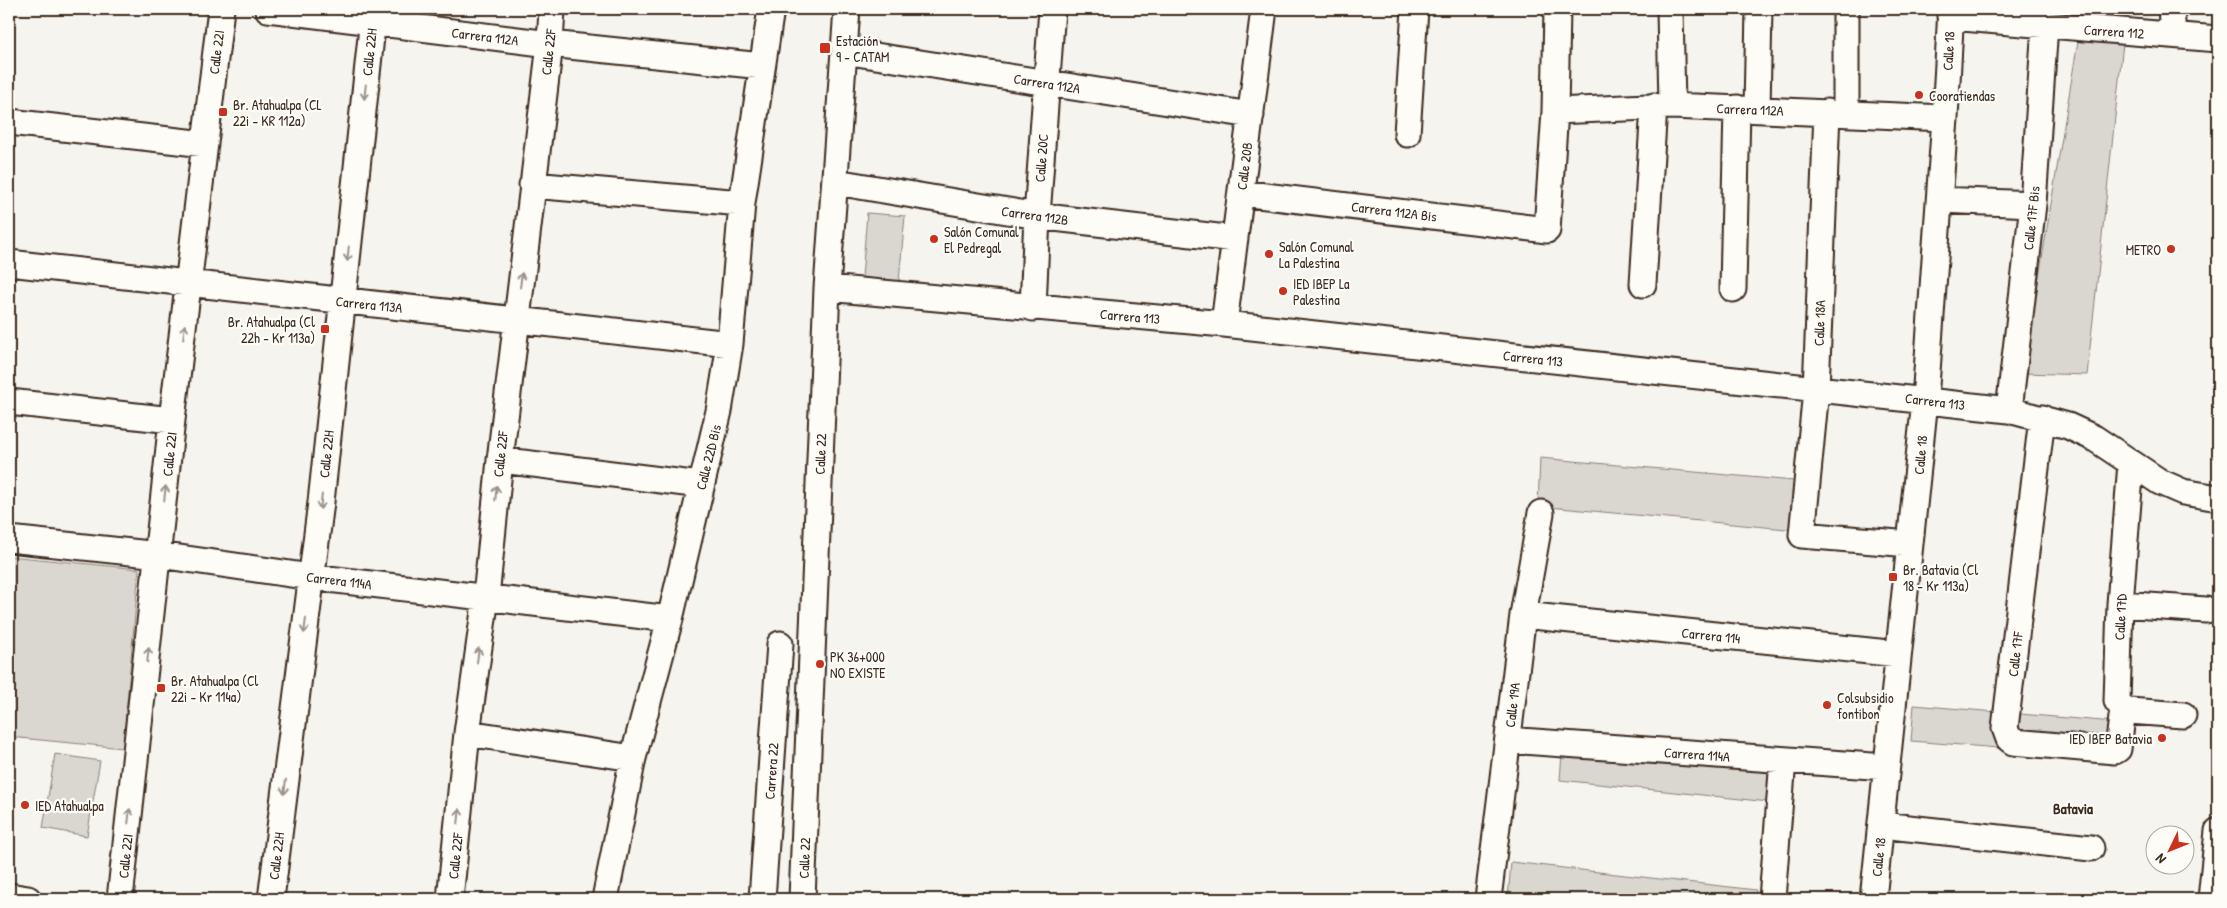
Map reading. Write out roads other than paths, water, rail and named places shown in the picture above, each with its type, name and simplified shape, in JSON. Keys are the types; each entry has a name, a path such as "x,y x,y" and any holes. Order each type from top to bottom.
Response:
{"street":[{"name":"Calle 22I","path":"120,899 159,555 172,420 190,284 221,9"},
{"name":"Carrera 112A","path":"268,9 373,16 550,44 762,66"},
{"name":"Calle 22F","path":"450,899 468,733 486,597 516,320 550,44 552,9"},
{"name":"Calle 22D Bis","path":"605,899 633,758 670,619 719,411 730,344 742,203 771,9"},
{"name":"Calle 22","path":"802,899 827,288 847,9"},
{"name":"Calle 20C","path":"1033,308 1037,216 1052,9"},
{"name":"Calle 20B","path":"1224,324 1264,9"},
{"path":"1407,134 1414,9"},
{"path":"1554,111 1557,9"},
{"path":"1643,284 1663,106 1670,9"},
{"path":"1733,289 1747,108 1759,9"},
{"name":"Calle 18A","path":"1846,9 1816,390 1802,534 1910,544"},
{"path":"2171,9 2173,35"},
{"name":"Carrera 112","path":"1950,13 2045,25 2081,18 2173,35 2218,39"},
{"name":"Calle 18","path":"1873,899 1925,400 1940,200 1950,13"},
{"name":"Calle 22H","path":"271,899 312,577 373,16"},
{"name":"Calle 17F Bis","path":"2009,410 2033,204 2045,25"},
{"name":"Carrera 112A","path":"844,51 1250,115"},
{"name":"Carrera 112A","path":"1554,111 1663,106 1747,108 1945,118"},
{"name":"Carrera 112A Bis","path":"1241,193 1547,230 1554,111"},
{"path":"9,122 205,144"},
{"name":"Carrera 112B","path":"836,182 1037,216 1235,239"},
{"path":"532,185 742,203"},
{"path":"1940,200 2033,204"},
{"name":"Carrera 113A","path":"9,263 730,344"},
{"name":"Carrera 113","path":"827,288 1224,324 2009,410 2068,426 2094,438 2160,482 2183,492 2218,498"},
{"path":"9,402 172,420"},
{"name":"Calle 17F","path":"2042,418 2005,728 2012,742 2115,751 2118,749 2123,709"},
{"path":"500,460 701,485"},
{"name":"Calle 17D","path":"2123,709 2117,701 2120,604 2131,463"},
{"name":"Calle 19A","path":"1488,899 1523,615 1541,513"},
{"name":"Carrera 114A","path":"9,539 159,555 312,577 670,619"},
{"path":"2120,604 2206,610"},
{"name":"Carrera 114","path":"1523,615 1898,654"},
{"name":"Carrera 22","path":"762,899 780,644"},
{"path":"2123,709 2183,715"},
{"path":"468,733 633,758"},
{"name":"Carrera 114A","path":"1508,740 1886,768"},
{"path":"1772,899 1783,760"},
{"path":"1881,825 2091,848"},
{"path":"2211,899 2218,831"},
{"path":"9,896 28,899"}],"place":[{"name":"Estación 9 - CATAM","path":"825,48"},
{"name":"Cooratiendas","path":"1919,95"},
{"name":"Br. Atahualpa (CL 22i - KR 112a)","path":"223,112"},
{"name":"Salón Comunal El Pedregal","path":"934,239"},
{"name":"METRO","path":"2171,249"},
{"name":"Salón Comunal La Palestina","path":"1269,254"},
{"name":"IED IBEP La Palestina","path":"1283,291"},
{"name":"Br. Atahualpa (Cl 22h - Kr 113a)","path":"325,329"},
{"name":"Br. Batavia (Cl 18 - Kr 113a)","path":"1893,577"},
{"name":"PK 36+000 NO EXISTE","path":"820,664"},
{"name":"Br. Atahualpa (Cl 22i - Kr 114a)","path":"161,688"},
{"name":"Colsubsidio fontibon","path":"1827,705"},
{"name":"IED IBEP Batavia","path":"2162,738"},
{"name":"IED Atahualpa","path":"25,805"}],"district":[{"name":"Batavia","path":"2073,808"}]}
